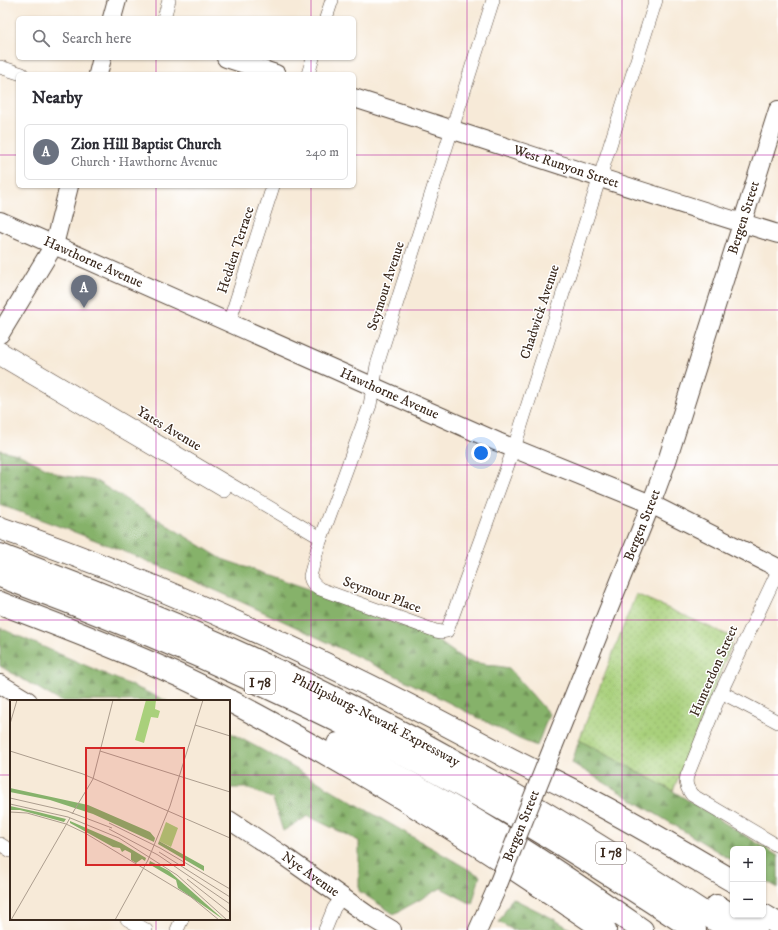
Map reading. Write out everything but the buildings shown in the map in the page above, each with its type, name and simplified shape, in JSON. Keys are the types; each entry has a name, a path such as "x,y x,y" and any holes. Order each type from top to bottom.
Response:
{"highway":[{"name":"Phillipsburg-Newark Expressway","path":"0,528 125,575 281,644 390,696 621,817 730,879"},
{"name":"Phillipsburg-Newark Expressway","path":"0,555 160,618 257,661 398,731 490,781 590,840 730,930"},
{"name":"Phillipsburg-Newark Expressway","path":"0,576 146,633 271,689 399,753 509,813 695,930"},
{"name":"I 78","path":"0,603 99,641 228,700"},
{"name":"I 78","path":"230,701 284,729 441,821 520,872 605,930"},
{"path":"284,729 337,744 426,791 530,854 642,930"},
{"path":"505,756 730,894"},
{"path":"490,781 637,858 756,930"},
{"path":"509,813 576,867 668,930"},
{"path":"766,901 778,908"},
{"path":"766,917 778,924"}],"street":[{"path":"113,16 117,0"},
{"path":"165,16 169,0"},
{"path":"327,16 332,0"},
{"name":"Seymour Avenue","path":"310,580 310,570 370,405 378,365 493,0"},
{"name":"Chadwick Avenue","path":"447,631 514,448 656,0"},
{"path":"98,72 102,60"},
{"path":"232,60 270,72"},
{"path":"309,72 312,60"},
{"path":"0,67 16,72"},
{"name":"West Runyon Street","path":"356,99 778,234"},
{"name":"Bergen Street","path":"478,930 495,892 667,461 778,110"},
{"path":"0,334 54,244 68,188"},
{"name":"Hedden Terrace","path":"229,323 272,188"},
{"name":"Hawthorne Avenue","path":"0,221 514,448 671,512 778,569"},
{"name":"Yates Avenue","path":"0,348 320,542"},
{"name":"Yates Avenue","path":"0,359 320,542"},
{"name":"Hunterdon Street","path":"778,569 721,692 687,776 686,787 692,795 778,846"},
{"name":"Seymour Place","path":"310,580 320,589 436,631 447,631"},
{"path":"0,684 26,700"},
{"path":"721,692 778,722"},
{"name":"Nye Avenue","path":"230,821 392,930"},
{"path":"0,844 10,850"},
{"path":"325,930 334,908 342,896"},
{"path":"129,920 146,930"},
{"path":"177,930 182,920"}],"green space":[{"path":"0,450 18,454 60,475 96,481 222,559 303,587 434,638 466,661 509,668 549,714 537,746 519,739 392,674 264,612 133,555 0,505"},
{"path":"636,594 734,638 673,791 579,740"},
{"path":"0,628 165,700 58,700 0,666"},
{"path":"230,733 277,758 480,876 472,904 441,888 394,914 359,891 359,841 308,816 283,831 273,799 249,788 230,788"},
{"path":"579,740 673,791 762,846 730,846 730,859 572,763"},
{"path":"766,849 778,856 778,888 766,881"},
{"path":"512,898 572,930 513,930 499,922"}],"place":[{"name":"Zion Hill Baptist Church","path":"84,308"}]}
